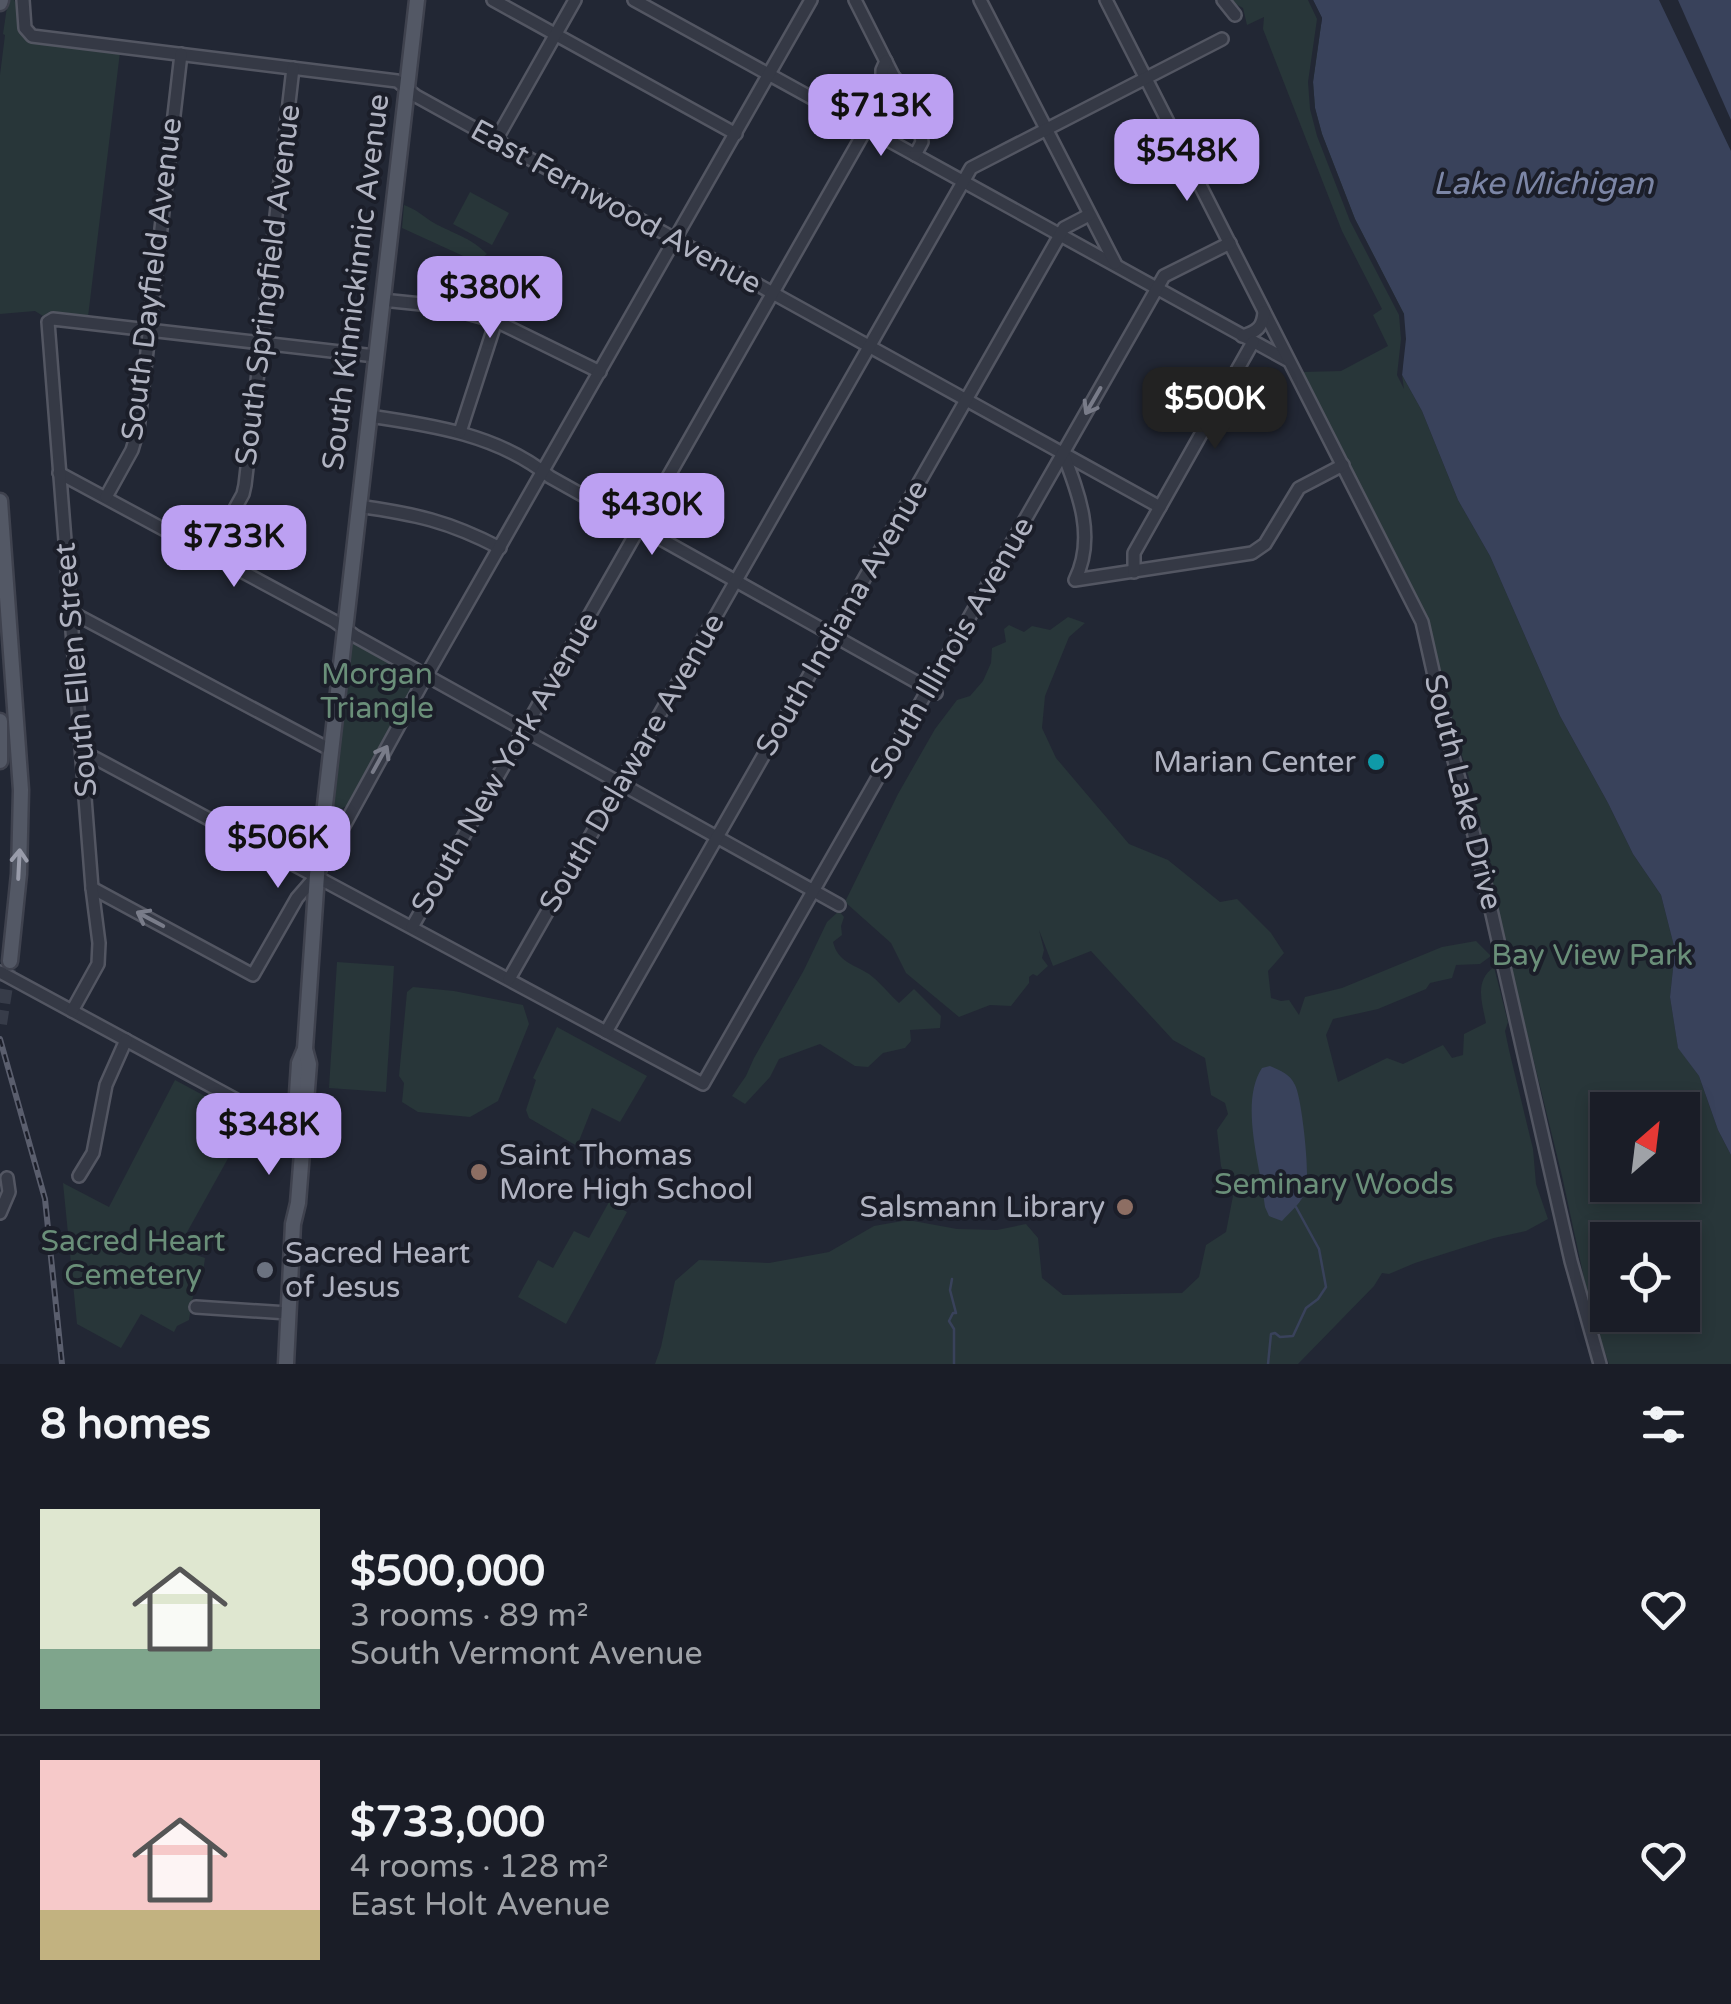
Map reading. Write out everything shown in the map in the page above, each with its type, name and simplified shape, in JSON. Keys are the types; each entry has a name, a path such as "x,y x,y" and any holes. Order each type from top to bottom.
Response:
{"main road":[{"name":"South Kinnickinnic Avenue","path":"298,1131 309,1064 305,1048 317,876 417,0"},
{"path":"0,501 21,790 18,874 5,966"},
{"path":"0,720 0,761"},
{"name":"South Kinnickinnic Avenue","path":"286,1364 293,1224 298,1203 296,1106 299,1062 305,1048"},
{"path":"276,1121 288,1116 296,1106"}],"street":[{"name":"East Fernwood Avenue","path":"22,0 24,28 32,36 397,81 496,140 1160,507"},
{"path":"493,0 736,134"},
{"path":"496,140 575,0"},
{"path":"634,0 1289,361"},
{"path":"92,888 253,976 298,898 317,876 426,676 811,0"},
{"path":"856,0 922,136 915,155"},
{"path":"980,0 1116,266"},
{"name":"South Lake Drive","path":"1106,0 1422,622 1572,1262 1600,1364"},
{"path":"1223,0 1235,15"},
{"path":"963,182 971,168 1222,38"},
{"name":"South Dayfield Avenue","path":"106,498 136,442 180,54"},
{"path":"881,102 886,61"},
{"name":"South Springfield Avenue","path":"210,554 245,485 292,68"},
{"name":"South New York Avenue","path":"412,927 895,78"},
{"name":"South Delaware Avenue","path":"509,980 963,182"},
{"name":"South Indiana Avenue","path":"606,1032 1064,228 1088,215"},
{"name":"South Illinois Avenue","path":"606,1032 703,1084 932,691 1164,276 1230,243"},
{"path":"382,300 441,306 496,321 600,372"},
{"path":"1134,572 1134,554 1248,339 1263,324 1264,312"},
{"path":"460,432 496,321"},
{"name":"South Ellen Street","path":"72,1011 98,964 99,943 48,322 148,331"},
{"path":"148,331 376,356"},
{"path":"369,416 460,432 516,455 932,691"},
{"path":"1063,453 1085,525 1085,552 1076,580 1252,553 1265,544 1298,488 1343,465"},
{"path":"59,473 839,906"},
{"path":"358,506 428,518 500,548"},
{"path":"71,612 331,750"},
{"path":"82,752 606,1032"},
{"path":"324,815 350,812"},
{"path":"5,966 72,1011 298,1131"},
{"path":"79,1176 93,1152 106,1085 126,1040"},
{"path":"0,1213 9,1192 7,1178"},
{"path":"196,1306 288,1313"}],"green space":[{"path":"8,0 14,0 21,31 28,40 120,52 88,317 51,313 43,316 35,311 0,314 0,75"},
{"name":"Bay View Park","path":"1228,0 1313,0 1404,314 1402,375 1422,411 1458,500 1490,556 1560,716 1633,854 1661,895 1675,950 1670,997 1678,1047 1699,1076 1731,1155 1731,1364 1609,1364 1598,1332 1700,1332 1700,1222 1590,1222 1590,1309 1499,919 1474,794 1426,616 1303,372 1341,371 1388,346 1373,315 1382,309 1342,231 1263,29 1264,17 1247,25 1243,8"},
{"path":"470,192 509,213 492,245 453,224"},
{"path":"404,205 481,248 487,254 479,263 491,267 490,272 471,267 472,260 402,228"},
{"name":"Seminary Woods","path":"1068,617 1085,623 1069,637 1045,696 1042,728 1056,758 1129,844 1168,860 1220,902 1237,899 1271,933 1284,953 1268,971 1271,998 1289,1000 1299,1015 1305,997 1342,988 1442,947 1476,941 1491,956 1480,964 1456,965 1452,978 1430,983 1426,989 1378,1009 1333,1019 1326,1035 1338,1082 1387,1058 1403,1064 1443,1045 1452,1058 1463,1055 1464,1034 1486,1023 1482,985 1494,967 1533,1149 1536,1184 1548,1219 1526,1231 1382,1273 1298,1364 655,1364 675,1281 699,1260 769,1263 829,1252 874,1226 908,1220 957,1229 997,1230 1026,1224 1038,1238 1042,1278 1063,1295 1182,1293 1199,1277 1206,1245 1226,1232 1233,1196 1221,1166 1217,1130 1228,1114 1225,1103 1211,1095 1205,1058 1173,1040 1091,951 1053,966 1039,930 1042,958 1048,966 1037,976 1029,977 1029,983 1011,1006 990,1005 959,1017 906,973 891,943 845,902 935,729 957,700 970,696 983,681 992,648 1006,642 1004,629 1009,625 1024,632 1032,626 1050,630"},
{"name":"Morgan Triangle","path":"356,642 419,679 346,806 336,812 332,808 350,646"},
{"path":"839,911 844,917 842,935 833,942 838,954 873,977 899,1003 914,989 941,1016 940,1028 910,1030 911,1041 905,1048 883,1053 868,1067 855,1066 820,1044 779,1059 770,1077 745,1104 732,1096 827,922"},
{"path":"337,962 394,966 386,1092 329,1088"},
{"path":"413,987 523,1005 529,1024 498,1101 470,1117 418,1112 402,1102 404,1083 399,1076 407,992"},
{"path":"557,1027 647,1076 620,1122 592,1108 577,1146 529,1118 526,1110 536,1080 533,1078"},
{"name":"Sacred Heart Cemetery","path":"175,1080 240,1115 230,1135 237,1138 236,1144 186,1234 194,1240 188,1245 193,1254 205,1258 189,1320 174,1332 141,1314 121,1348 77,1324 63,1183 109,1207"},
{"path":"609,1202 627,1212 566,1324 518,1297 538,1260 553,1268 574,1231 589,1238"}],"water":[{"name":"Lake Michigan","path":"1313,0 1659,0 1731,151 1731,1155 1699,1076 1678,1048 1670,997 1675,950 1661,895 1633,854 1560,716 1490,556 1458,500 1422,411 1402,375 1404,314 1355,219 1315,108 1313,82 1322,18"},
{"name":"Lake Michigan","path":"1678,0 1731,0 1731,120"},
{"path":"1270,1066 1288,1075 1295,1085 1306,1153 1304,1194 1282,1221 1269,1216 1265,1207 1253,1136 1255,1082 1262,1068"}],"pier":[{"path":"1308,0 1313,0 1322,18 1313,82 1315,108 1355,219 1404,314 1404,389 1397,375 1399,315 1350,221 1310,109 1308,82 1317,19"}],"waterway":[{"path":"1268,1364 1271,1334 1293,1336 1306,1308 1326,1287 1319,1249 1296,1207"},
{"path":"952,1279 950,1290 956,1313 949,1321 954,1329 954,1364"}],"tunnel":[{"path":"0,1024 10,961"}],"railway":[{"path":"0,1039 45,1199 62,1364"}],"place":[{"name":"Marian Center","path":"1376,762"},
{"name":"Saint Thomas More High School","path":"479,1172"},
{"name":"Salsmann Library","path":"1125,1207"},
{"name":"Sacred Heart of Jesus","path":"265,1270"}]}
